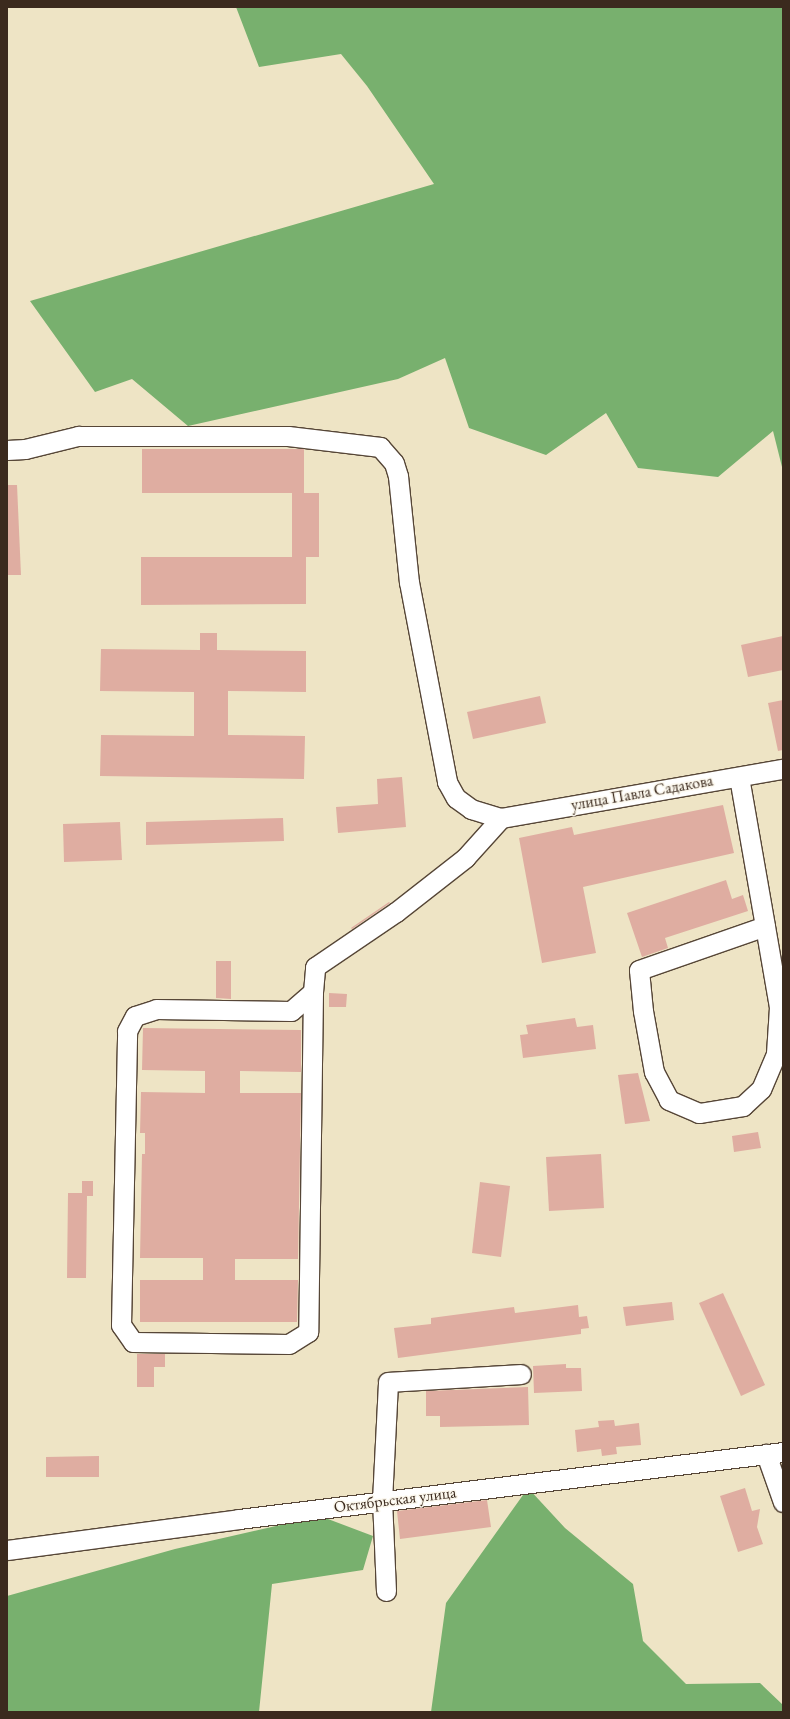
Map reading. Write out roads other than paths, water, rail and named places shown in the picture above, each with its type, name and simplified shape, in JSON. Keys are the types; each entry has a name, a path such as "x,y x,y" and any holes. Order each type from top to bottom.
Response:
{"street":[{"path":"7,450 25,449 78,436 288,436 380,448 394,463 398,476 409,582 447,782 456,798 472,809 501,818 459,863 396,912 315,967 313,992 308,1332 289,1344 133,1342 120,1325 127,1031 135,1016 156,1009 291,1011 313,992"},
{"name":"улица Павла Садакова","path":"501,818 783,769"},
{"path":"739,777 765,926 779,1007 776,1054 761,1089 743,1106 699,1113 669,1100 654,1072 643,1011 639,970 765,926"},
{"path":"386,1592 382,1501 388,1382 520,1374"},
{"path":"774,1453 783,1502"},
{"name":"Октябрьская улица","path":"7,1550 382,1501 774,1453"}]}
